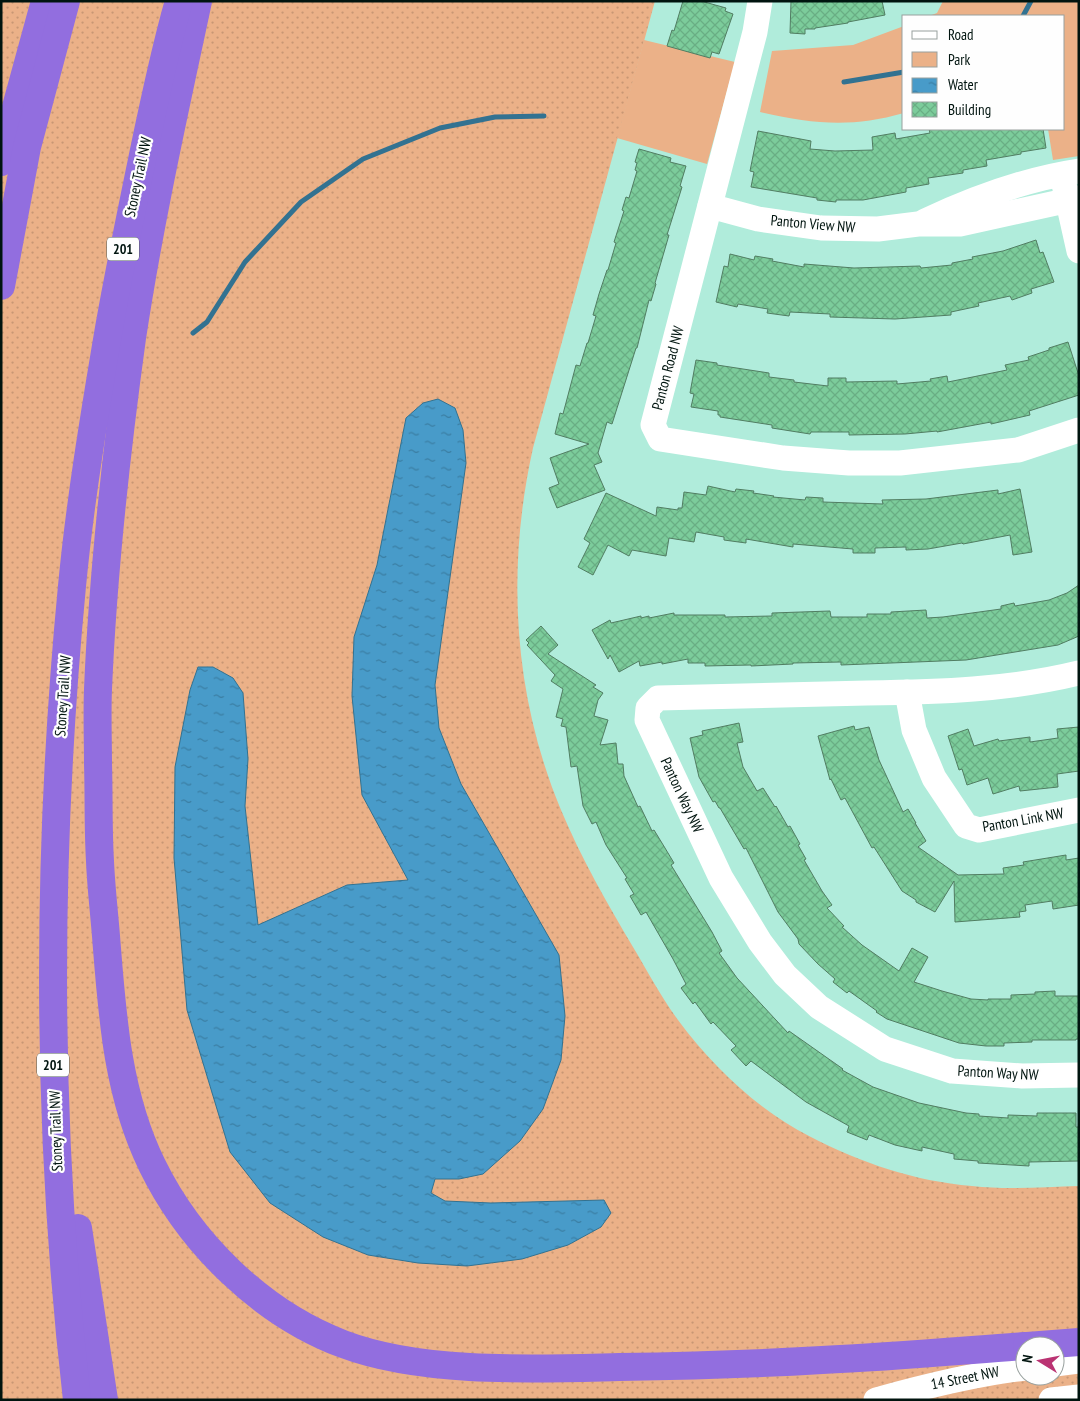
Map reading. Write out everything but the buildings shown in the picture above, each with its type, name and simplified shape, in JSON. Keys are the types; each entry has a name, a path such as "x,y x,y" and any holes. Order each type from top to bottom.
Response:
{"highway":[{"path":"1,162 46,1"},
{"path":"1,286 27,147 66,1"},
{"name":"Stoney Trail NW","path":"77,1400 60,1221 53,1064 52,963 60,730 72,583 95,412 119,269 156,90 179,1"},
{"path":"198,1 158,194 133,335 110,525 98,693 100,857 113,1029 130,1110 151,1163 180,1215 230,1272 272,1308 312,1331 344,1345 377,1356 414,1362 493,1367 673,1366 820,1361 1015,1347"},
{"path":"53,1064 104,1400"},
{"path":"1065,1343 1079,1342"}],"street":[{"name":"Panton Road NW","path":"760,1 755,32 653,425 660,439 783,458 849,463 900,463 1018,450 1079,430"},
{"name":"Panton View NW","path":"918,224 957,205 997,190 1070,173"},
{"path":"1070,173 1079,251"},
{"name":"Panton View NW","path":"710,206 758,219 821,228 878,229 918,224 960,224 1073,199"},
{"name":"Panton Way NW","path":"1079,673 1051,680 988,687 907,692 658,698 648,708 647,720 721,878 760,942 785,975 819,1007 885,1049 952,1071 1022,1076 1079,1075"},
{"name":"Panton Link NW","path":"907,692 914,730 934,778 966,826 979,830 1079,810"},
{"path":"1065,1363 1079,1361"},
{"name":"14 Street NW","path":"876,1400 941,1382 982,1373 1015,1369"},
{"path":"1051,1400 1079,1397"}],"green space":[{"path":"1,1 655,1 533,448 524,494 519,539 517,585 519,631 524,677 533,722 545,766 561,810 586,863 660,993 691,1037 737,1086 754,1100 790,1125 829,1146 868,1162 909,1175 950,1184 998,1188 1079,1186 1079,1400 1,1400"},
{"path":"943,1 1079,1 1079,156 1053,160 1048,130 1065,130 1065,15 932,15 937,13"},
{"path":"902,27 902,114 867,121 832,123 815,122 760,112 772,51 853,45"},
{"path":"644,40 735,62 707,164 617,138"}],"water":[{"path":"438,399 455,408 463,430 466,463 435,685 439,728 461,784 559,955 565,1016 561,1060 543,1109 520,1141 483,1174 459,1179 435,1179 431,1193 445,1201 491,1203 604,1200 611,1213 601,1227 568,1245 522,1259 467,1266 418,1263 368,1255 323,1237 270,1203 230,1152 187,1010 174,858 175,767 190,690 198,667 213,667 233,678 243,693 248,759 245,806 258,925 347,885 408,880 362,795 352,696 354,637 377,565 406,418 423,403"}],"waterway":[{"path":"1024,15 1031,1"},
{"path":"844,82 902,72"},
{"path":"193,333 207,322 245,262 301,202 363,159 440,128 495,117 544,116"}]}
